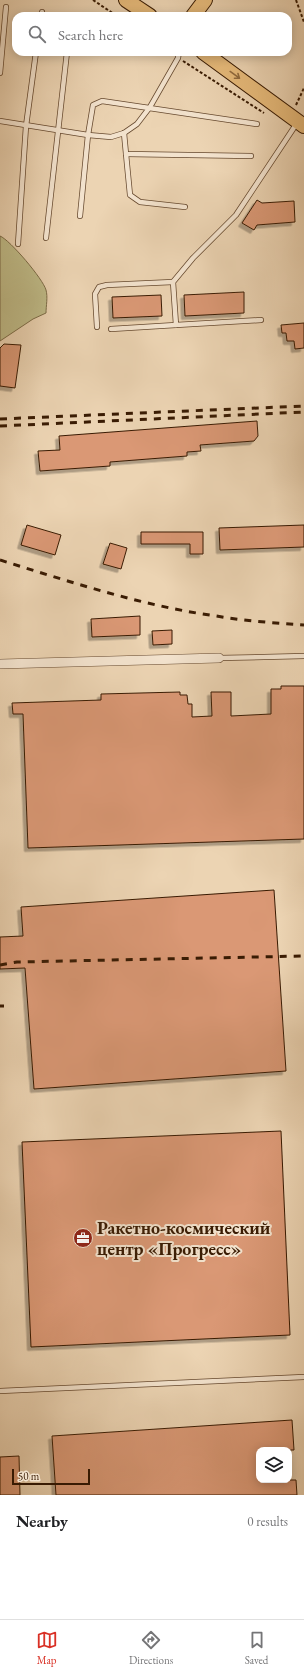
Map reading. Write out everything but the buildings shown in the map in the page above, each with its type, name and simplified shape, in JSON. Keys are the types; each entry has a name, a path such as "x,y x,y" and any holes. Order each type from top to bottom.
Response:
{"main road":[{"path":"126,0 144,12"},
{"path":"196,12 205,0"},
{"path":"208,56 301,124"}],"street":[{"path":"0,664 219,658"}],"lane":[{"path":"0,73 6,7"},
{"path":"18,244 26,126 35,56"},
{"path":"46,238 67,56"},
{"path":"0,121 88,135 111,136 124,134 137,124 150,107 178,56"},
{"path":"80,216 88,135 93,105 102,101 257,124"},
{"path":"176,325 173,282 193,258 236,215 301,124"},
{"path":"124,134 130,195 140,202 185,207"},
{"path":"126,154 252,156"},
{"path":"97,327 95,294 99,287 107,285 173,282"},
{"path":"111,329 261,320"},
{"path":"219,658 304,656"},
{"path":"0,1391 304,1377"}],"path":[{"path":"93,0 111,12"},
{"path":"296,0 304,22"}],"shaded area":[{"path":"0,236 18,252 39,277 46,290 47,299 46,313 33,319 0,341"}],"railway":[{"path":"0,419 304,406"},
{"path":"0,426 304,412"},
{"path":"0,560 134,600 189,612 271,623 304,625"},
{"path":"0,965 17,962 304,956"}],"place":[{"name":"Ракетно-космический центр «Прогресс»","path":"83,1238"}]}
